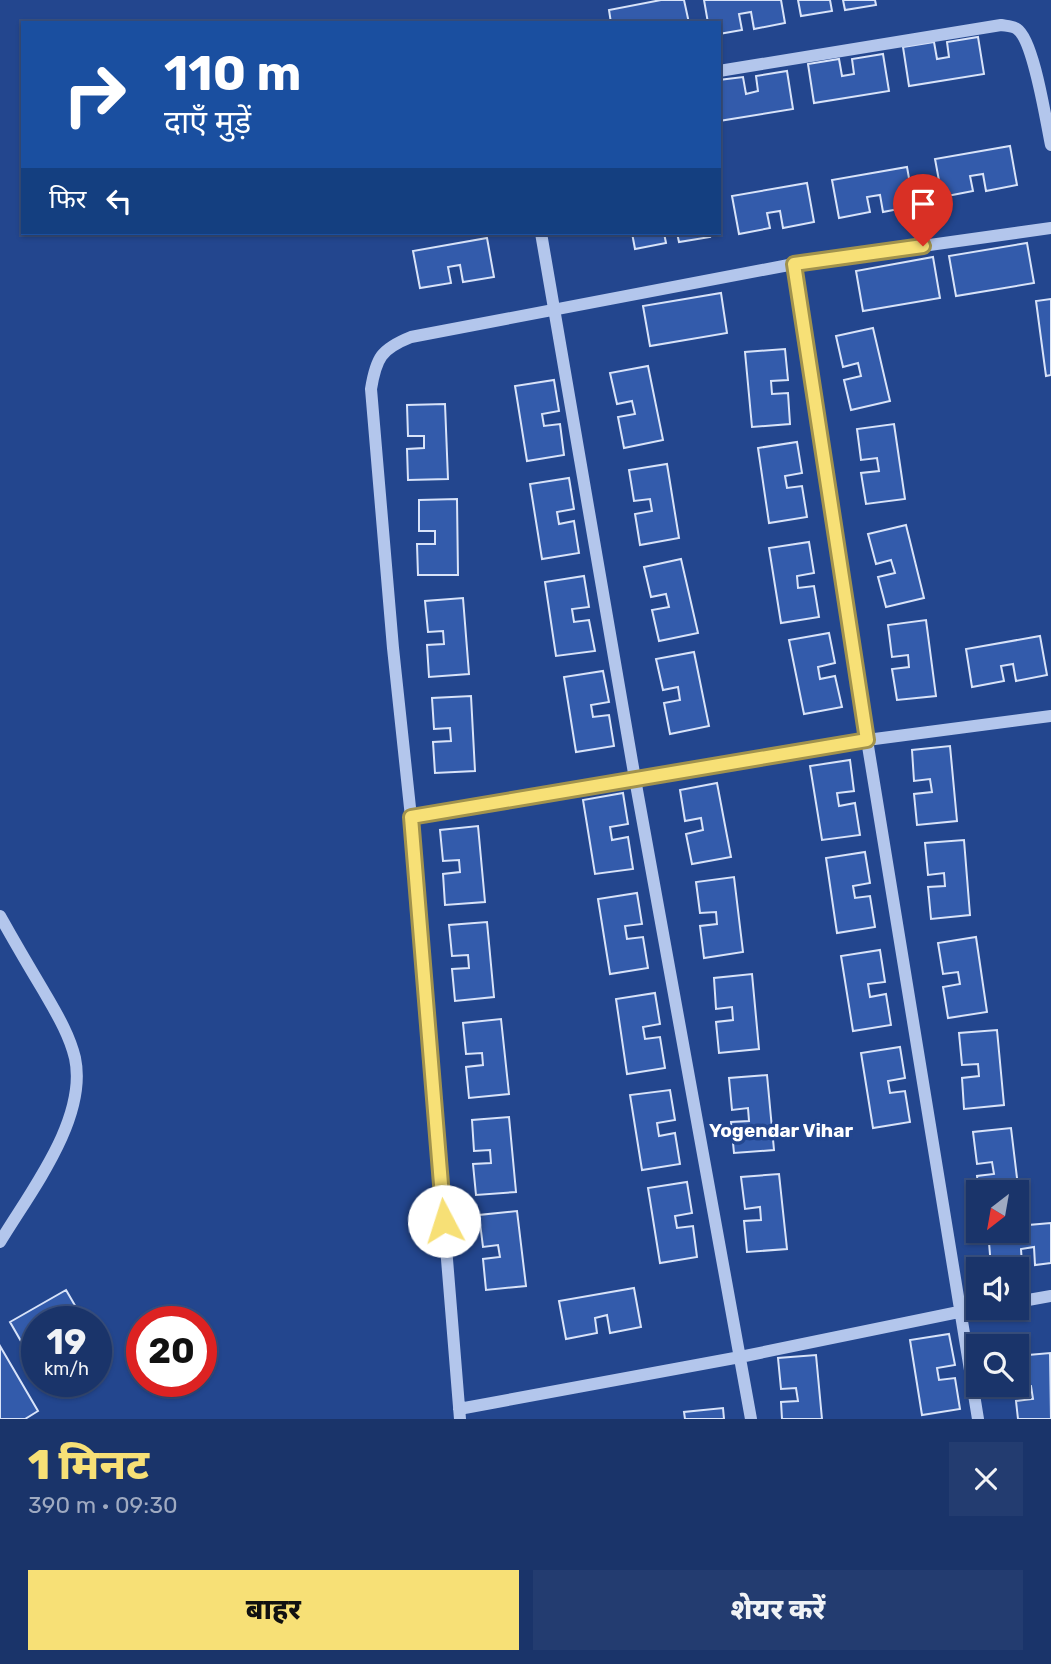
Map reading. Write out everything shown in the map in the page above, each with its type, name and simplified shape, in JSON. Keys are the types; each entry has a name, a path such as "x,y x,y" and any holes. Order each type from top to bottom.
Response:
{"lane":[{"path":"721,71 1001,25 1016,28 1025,38 1031,55 1051,145"},
{"path":"966,1310 459,1414 411,817 393,648 371,389 374,370 381,354 392,345 411,337 794,264 1051,228"},
{"path":"541,235 635,779 751,1419"},
{"path":"794,264 867,740 978,1419"},
{"path":"411,817 867,740 1051,716"},
{"path":"0,916 62,1024 75,1058 77,1084 67,1124 53,1155 0,1242"},
{"path":"1029,1300 1051,1296"}],"building":[{"path":"661,0 684,0 689,21 611,21 609,10"},
{"path":"704,0 781,0 785,23 754,29 751,12 739,14 742,30 721,34 721,21 708,21"},
{"path":"798,0 830,0 832,11 801,16"},
{"path":"843,0 875,0 876,5 845,10"},
{"path":"978,37 984,74 909,86 903,47 934,42 937,59 949,57 947,42"},
{"path":"883,54 889,91 814,103 808,64 839,59 842,76 854,74 852,59"},
{"path":"787,71 793,109 721,121 721,80 743,77 746,94 758,91 756,76"},
{"path":"1010,146 1017,185 986,191 983,174 970,176 973,191 942,197 935,159"},
{"path":"907,167 914,206 883,212 880,195 867,197 870,212 839,218 832,180"},
{"path":"807,183 814,222 783,228 780,211 767,213 770,228 739,234 732,196"},
{"path":"632,235 664,235 666,243 635,249"},
{"path":"677,235 710,237 679,242"},
{"path":"487,238 494,277 463,282 460,265 448,267 451,283 420,288 413,251"},
{"path":"1027,243 1034,283 956,296 949,256"},
{"path":"933,257 940,298 863,311 856,271"},
{"path":"721,293 727,333 650,346 643,306"},
{"path":"1051,299 1051,375 1046,376 1036,301"},
{"path":"873,328 890,401 851,410 844,380 861,376 858,363 843,367 836,336"},
{"path":"785,349 788,380 771,381 772,394 788,393 790,424 752,427 745,352"},
{"path":"648,366 663,440 624,448 618,417 635,414 632,401 617,404 610,373"},
{"path":"554,380 559,411 542,414 544,426 560,424 564,455 527,461 515,386"},
{"path":"445,404 448,479 408,480 407,449 424,448 424,436 408,436 407,405"},
{"path":"894,424 905,499 866,504 861,473 879,471 877,458 861,460 857,429"},
{"path":"797,442 802,473 785,476 787,488 802,486 807,517 769,523 758,448"},
{"path":"667,464 679,538 640,545 635,514 652,511 650,499 634,501 629,470"},
{"path":"569,478 574,509 557,512 559,524 574,521 579,553 542,559 530,484"},
{"path":"457,499 458,575 418,575 417,544 435,544 435,531 419,531 419,500"},
{"path":"906,525 924,598 886,607 878,577 895,573 891,560 876,564 868,534"},
{"path":"809,542 814,573 797,576 798,588 814,586 819,617 781,623 769,548"},
{"path":"681,559 698,633 659,641 652,610 669,607 666,594 651,597 644,567"},
{"path":"584,576 589,607 572,609 574,622 589,620 595,651 556,656 545,582"},
{"path":"463,598 469,674 429,677 427,645 444,644 443,631 428,632 425,601"},
{"path":"926,620 936,696 897,700 892,669 909,667 908,655 892,657 888,625"},
{"path":"829,633 835,663 818,667 820,679 835,676 842,707 804,714 789,640"},
{"path":"1040,636 1047,675 1016,681 1013,664 1001,666 1004,681 972,687 966,649"},
{"path":"694,652 709,726 670,734 664,703 680,700 678,687 663,690 656,659"},
{"path":"603,671 609,702 591,705 593,717 609,715 614,746 576,752 564,677"},
{"path":"471,696 475,771 435,773 433,742 451,741 450,728 434,729 432,698"},
{"path":"950,746 957,821 917,825 914,794 932,792 930,779 914,781 912,750"},
{"path":"850,760 854,791 837,793 839,806 855,803 860,835 822,840 810,766"},
{"path":"717,783 731,857 692,864 686,834 703,830 701,818 685,821 680,790"},
{"path":"623,793 628,824 610,827 612,840 628,837 633,869 595,874 583,800"},
{"path":"478,826 485,902 445,905 443,874 460,872 459,860 443,861 440,830"},
{"path":"964,840 970,915 931,919 928,887 945,886 944,873 928,875 925,843"},
{"path":"865,852 870,883 853,886 855,898 870,896 875,927 837,933 826,858"},
{"path":"734,877 743,952 704,958 700,926 717,924 716,912 700,913 696,882"},
{"path":"637,893 642,924 625,926 627,939 643,937 648,968 610,974 598,899"},
{"path":"487,922 494,997 455,1001 452,969 469,968 468,955 452,956 449,925"},
{"path":"976,937 987,1012 948,1018 943,987 960,984 958,972 943,974 938,943"},
{"path":"880,950 885,982 868,984 870,997 886,994 891,1025 853,1031 841,956"},
{"path":"752,974 759,1049 719,1053 716,1022 733,1020 732,1007 716,1009 714,978"},
{"path":"655,993 660,1024 643,1027 645,1039 660,1037 665,1068 627,1074 616,999"},
{"path":"501,1019 509,1094 469,1098 466,1067 483,1065 482,1053 466,1054 463,1023"},
{"path":"997,1030 1004,1105 964,1109 962,1078 979,1076 978,1064 962,1065 959,1033"},
{"path":"900,1047 905,1078 888,1081 890,1093 905,1091 910,1122 873,1128 861,1053"},
{"path":"767,1075 774,1150 734,1153 731,1122 749,1121 748,1108 732,1110 729,1078"},
{"path":"670,1090 675,1120 657,1123 659,1136 675,1133 680,1164 642,1170 630,1095"},
{"path":"509,1117 516,1192 476,1195 473,1164 491,1163 490,1150 474,1151 472,1120"},
{"path":"1011,1128 1017,1180 978,1180 977,1176 994,1174 992,1162 977,1164 973,1132"},
{"path":"779,1174 787,1249 747,1252 744,1221 761,1220 760,1207 745,1209 741,1177"},
{"path":"687,1182 692,1213 675,1216 677,1228 693,1226 697,1257 660,1263 648,1188"},
{"path":"517,1211 526,1286 486,1290 483,1259 500,1257 498,1245 483,1247 479,1215"},
{"path":"1051,1223 1051,1263 1035,1265 1034,1247 1021,1249 1022,1257 990,1257 989,1243 1029,1243 1029,1225"},
{"path":"634,1288 641,1327 610,1333 607,1315 595,1318 597,1333 566,1339 559,1301"},
{"path":"66,1290 75,1306 38,1306"},
{"path":"21,1316 21,1341 10,1322"},
{"path":"949,1334 955,1365 937,1368 939,1380 955,1378 960,1409 922,1415 910,1340"},
{"path":"0,1346 21,1382 21,1397 30,1397 38,1411 25,1419 0,1419"},
{"path":"1050,1353 1051,1419 1018,1419 1016,1401 1033,1399 1029,1386 1029,1355"},
{"path":"816,1355 822,1419 782,1419 781,1402 798,1401 796,1388 781,1389 778,1358"},
{"path":"723,1408 724,1419 685,1419 684,1412"}],"district":[{"name":"Yogendar Vihar","path":"781,1130"}],"route":[{"path":"444,1221 411,817 867,740 794,264 923,246"}]}
